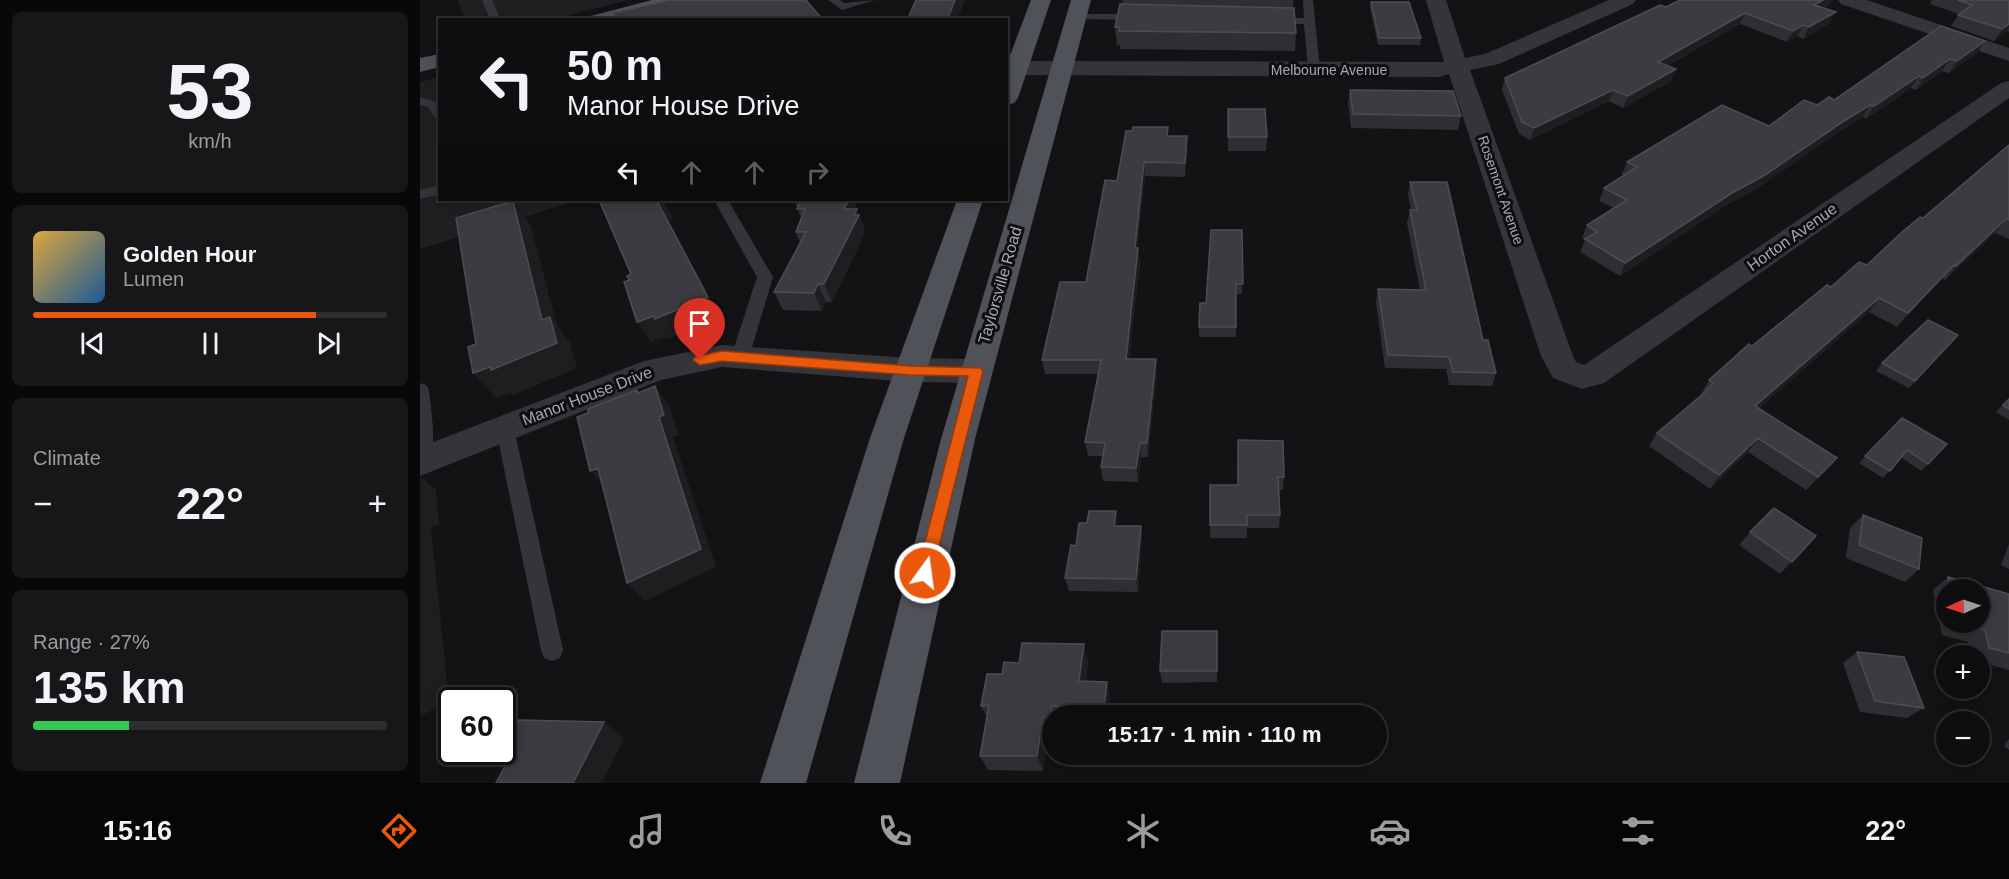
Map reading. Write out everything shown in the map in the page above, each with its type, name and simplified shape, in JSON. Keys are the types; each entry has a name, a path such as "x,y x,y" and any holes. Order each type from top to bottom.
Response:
{"main road":[{"path":"606,18 675,0"},
{"path":"1008,91 1015,65 1041,0"},
{"name":"Taylorsville Road","path":"877,783 905,656 976,371 1078,8"},
{"path":"420,65 438,60"},
{"path":"783,783 819,657 910,370 970,201"}],"street":[{"name":"Rosemont Avenue","path":"1436,0 1457,68 1557,356 1564,370 1573,374"},
{"name":"Melbourne Avenue","path":"1015,65 1061,69 1457,68 1491,59 1626,0"},
{"path":"1848,0 2009,55"},
{"name":"Horton Avenue","path":"1573,374 1593,375 2009,88"},
{"name":"Manor House Drive","path":"420,462 656,369 722,356 910,370 976,371"}],"lane":[{"path":"489,0 495,18"},
{"path":"833,0 842,7 870,0"},
{"path":"1308,0 1314,70"},
{"path":"1078,8 1158,18"},
{"path":"1263,20 1310,21"},
{"path":"420,101 430,101 436,105 438,110"},
{"path":"420,195 438,190"},
{"path":"722,201 765,277 740,357"},
{"path":"420,399 423,431 420,462"},
{"path":"505,429 552,650"}],"shaded area":[{"path":"458,0 628,0 560,18 464,18"},
{"path":"438,77 438,201 576,201 420,249 420,82"}],"building":[{"path":"669,0 806,0 821,18 615,18 613,13"},
{"path":"916,0 955,0 948,18 908,18"},
{"path":"1680,0 1823,0 1814,5 1836,12 1809,27 1803,25 1793,31 1745,13 1658,62 1676,69 1628,96 1613,90 1534,128 1522,122 1505,78 1660,5 1666,7"},
{"path":"1958,0 2009,0 2009,24 2002,29 1958,15 1972,5"},
{"path":"1371,2 1409,2 1421,38 1379,38"},
{"path":"1120,4 1294,8 1296,33 1119,31 1120,27 1115,27"},
{"path":"1941,26 1985,41 1957,61 1950,59 1923,78 1919,76 1874,106 1870,105 1844,121 1765,175 1732,193 1625,263 1585,239 1597,232 1587,225 1627,200 1604,188 1637,167 1627,162 1722,105 1769,126 1804,100 1817,105 1829,97 1834,100"},
{"path":"1350,90 1453,91 1461,116 1353,114"},
{"path":"1228,109 1265,109 1267,137 1228,137"},
{"path":"1133,127 1168,127 1167,136 1187,136 1185,163 1144,162 1135,248 1138,248 1126,359 1156,359 1147,443 1140,443 1136,468 1101,467 1105,443 1085,442 1101,360 1042,360 1060,282 1086,282 1105,180 1117,181 1126,131 1132,131"},
{"path":"2009,145 2009,220 2006,219 1956,266 1954,265 1908,313 1879,298 1755,406 1837,458 1818,477 1758,438 1719,475 1657,433 1704,393 1713,383 1709,380 1749,344 1752,346 1827,285 1831,287 1859,262 1867,265 1902,232 1920,217 1923,218"},
{"path":"1410,182 1447,182 1483,340 1488,340 1496,373 1453,372 1449,357 1388,355 1378,289 1426,290 1410,210 1417,210"},
{"path":"513,201 542,320 550,317 557,343 491,370 490,367 473,373 468,347 476,344 456,218"},
{"path":"599,201 657,201 708,297 655,319 654,316 637,322 624,282 629,280 627,276 631,274"},
{"path":"801,201 848,201 844,209 857,209 854,215 859,215 824,284 818,284 814,293 774,292 806,232 796,232 805,209 797,209"},
{"path":"1211,230 1242,230 1243,284 1236,284 1236,327 1199,327 1200,303 1206,303"},
{"path":"1928,320 1958,335 1915,381 1882,363"},
{"path":"655,386 664,415 659,417 701,549 627,583 598,468 590,471 577,417 588,413 588,409 637,390 638,393"},
{"path":"2009,399 2009,409 2003,405"},
{"path":"1902,418 1947,444 1928,464 1907,450 1890,471 1865,456"},
{"path":"1238,440 1283,441 1284,477 1278,477 1280,515 1247,515 1247,525 1210,525 1210,485 1238,485"},
{"path":"1774,508 1816,536 1792,562 1750,532"},
{"path":"1089,511 1116,511 1114,526 1141,526 1136,579 1065,578 1071,545 1076,546 1079,523 1087,523"},
{"path":"1863,515 1922,538 1919,569 1859,545"},
{"path":"1990,589 2009,594 2009,653 1990,648 1986,633 1990,633"},
{"path":"1162,631 1217,631 1217,671 1160,671"},
{"path":"1022,643 1084,644 1079,681 1107,682 1104,705 1042,705 1042,724 1037,756 980,756 989,705 981,706 987,674 1002,674 1004,662 1019,663"},
{"path":"1857,652 1904,657 1924,708 1875,701"},
{"path":"519,720 604,722 573,783 496,783 506,765 516,765 516,725"}],"route":[{"path":"700,360 722,356 910,370 976,371 925,573"}]}
